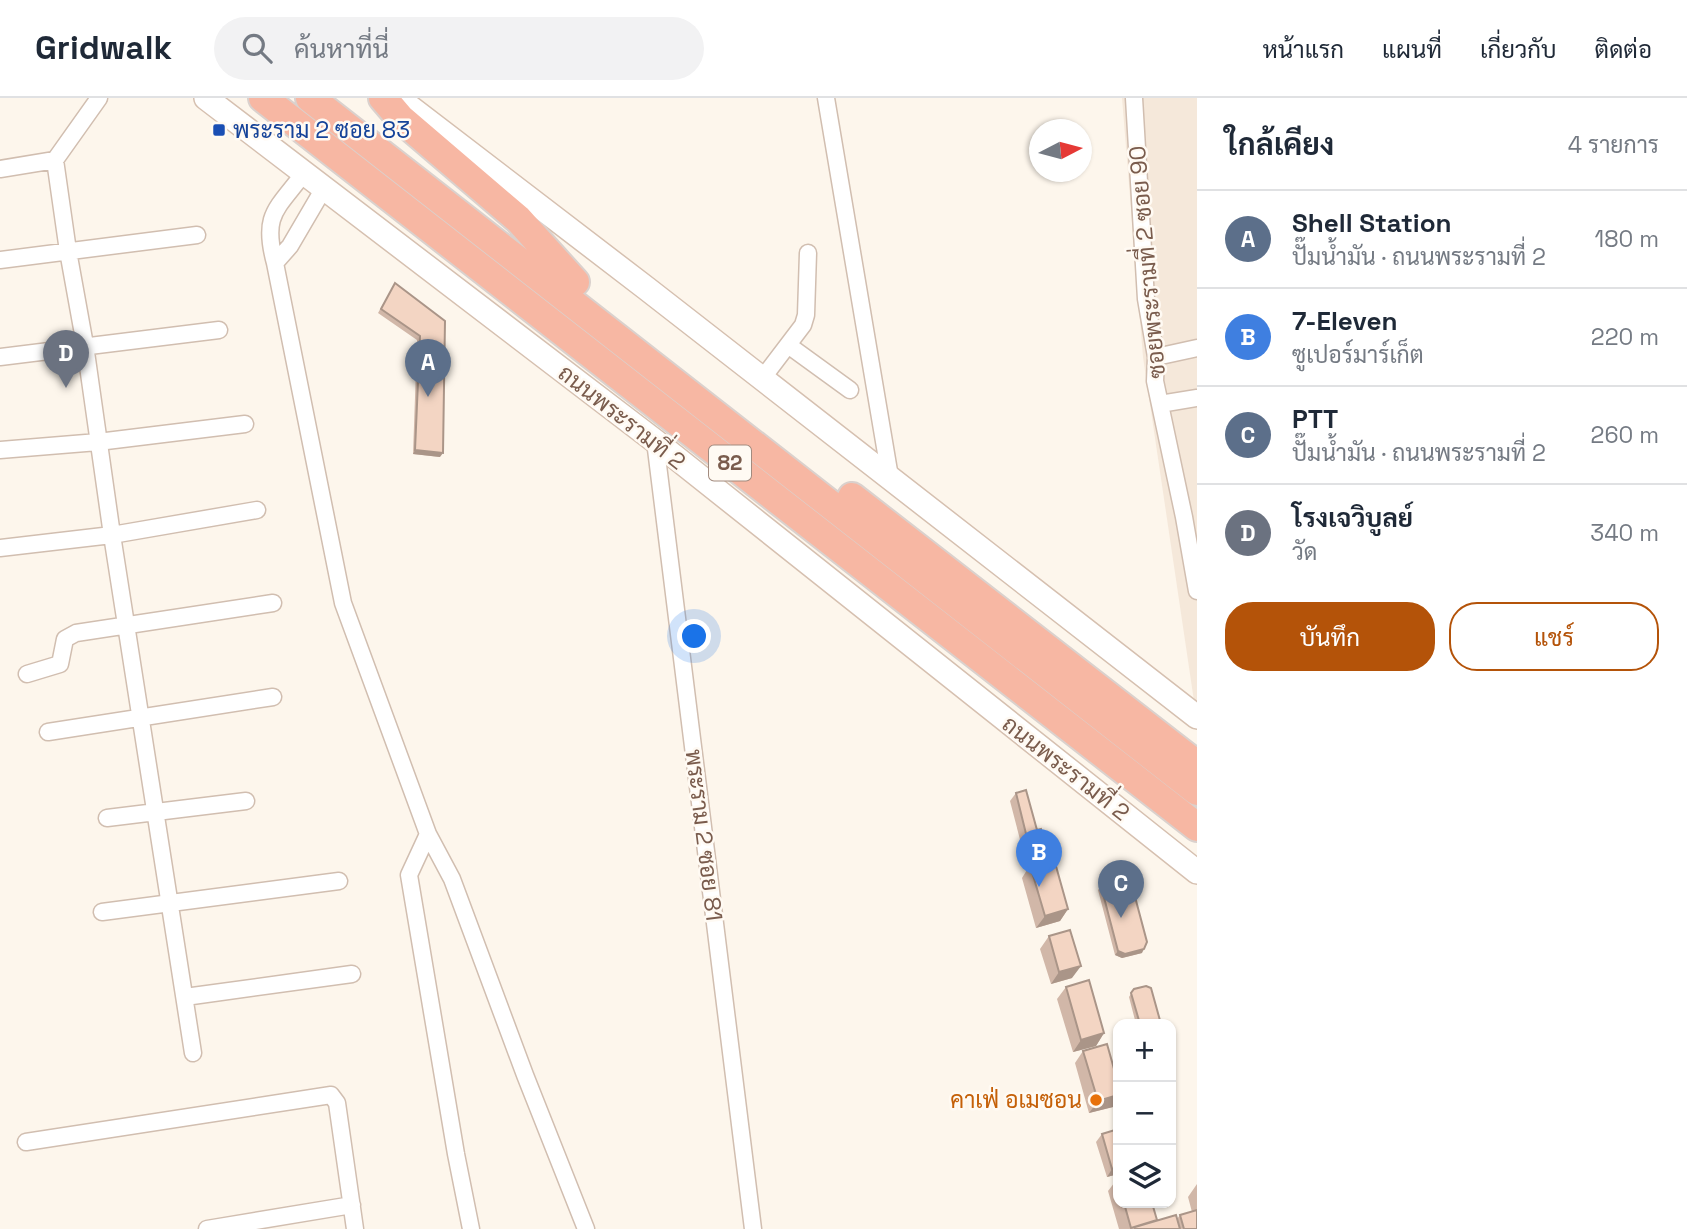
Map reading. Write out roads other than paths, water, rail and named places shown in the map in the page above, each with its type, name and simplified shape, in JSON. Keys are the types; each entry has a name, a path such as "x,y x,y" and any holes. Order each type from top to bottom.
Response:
{"highway":[{"name":"ถนนพระรามที่ 2","path":"264,98 1197,827"},
{"name":"82","path":"310,98 1197,791"},
{"path":"338,98 1197,765"},
{"path":"383,98 401,119 518,219 575,282"}],"main road":[{"name":"ถนนพระรามที่ 2","path":"206,98 655,441 1197,872"},
{"path":"398,98 890,477 1197,718"}],"street":[{"path":"99,98 55,160 193,1053"},
{"path":"826,98 890,477"},
{"name":"ซอยพระรามที่ 2 ซอย 90","path":"1134,98 1146,299 1156,356 1155,381 1191,516 1197,591"},
{"path":"0,169 55,160"},
{"path":"304,173 272,215 268,238 343,603 428,834 452,879 586,1229"},
{"path":"275,262 290,246 324,188"},
{"path":"0,260 197,235"},
{"path":"762,379 803,325 806,315 808,253"},
{"path":"0,357 219,330"},
{"path":"788,345 850,390"},
{"path":"1156,356 1197,348"},
{"path":"1160,404 1197,398"},
{"path":"0,450 98,442 245,424"},
{"name":"พระราม 2 ซอย 81","path":"655,441 753,1229"},
{"path":"0,548 112,535 257,510"},
{"path":"27,674 60,664 64,641 71,635 127,624 273,603"},
{"path":"48,732 273,697"},
{"path":"107,818 246,801"},
{"path":"428,834 409,874 471,1229"},
{"path":"102,912 340,881"},
{"path":"184,997 352,974"},
{"path":"26,1142 331,1095 337,1103 355,1229"},
{"path":"208,1229 352,1205"}],"place":[{"name":"พระราม 2 ซอย 83","path":"219,130"},
{"name":"โรงเจวิบูลย์","path":"66,388"},
{"name":"Shell Station","path":"428,397"},
{"name":"7-Eleven","path":"1039,887"},
{"name":"PTT","path":"1121,918"},
{"name":"คาเฟ่ อเมซอน","path":"1096,1100"}]}
